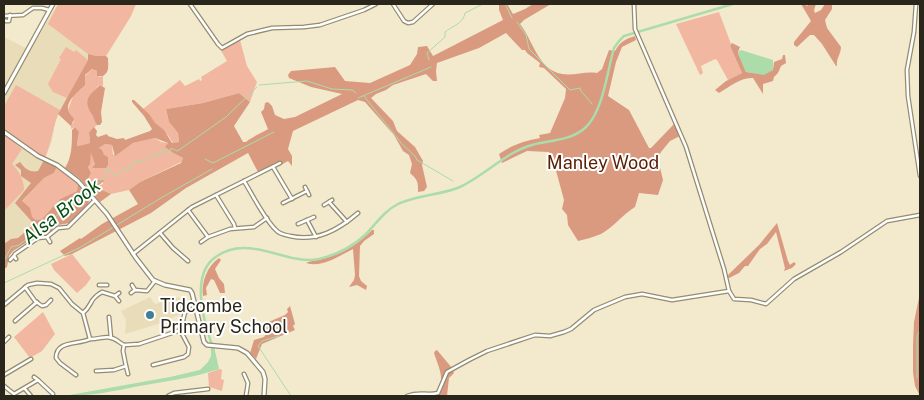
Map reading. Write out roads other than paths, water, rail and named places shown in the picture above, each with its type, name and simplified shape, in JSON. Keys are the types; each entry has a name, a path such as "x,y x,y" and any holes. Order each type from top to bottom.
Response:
{"street":[{"path":"4,94 53,4"},
{"path":"190,4 222,48 247,34 272,28 320,25 376,4"},
{"path":"393,4 404,21 408,23 413,22 433,4"},
{"path":"634,4 634,29 647,54 686,147 724,269 729,291 734,299 751,300 766,304 794,279 834,256 887,220 920,214"},
{"path":"916,4 914,32 907,70 908,96 920,176"},
{"path":"4,16 23,15 33,8 49,10"},
{"path":"4,20 7,22 10,15"},
{"path":"4,132 38,156 62,168 78,180 113,222 133,254 155,281 190,290 203,340 209,345 242,349 259,366 264,376 264,396"},
{"path":"133,254 188,210 280,163"},
{"path":"273,167 292,198"},
{"path":"244,181 267,218 281,234 304,238 316,236 333,231 358,213"},
{"path":"304,187 309,195"},
{"path":"282,204 307,191"},
{"path":"216,195 235,228"},
{"path":"10,260 38,238 47,237 58,228 70,226 94,201"},
{"path":"324,206 330,201 347,222"},
{"path":"188,210 210,236"},
{"path":"298,224 314,216"},
{"path":"201,242 210,236 235,228 254,227 267,218"},
{"path":"307,220 316,236"},
{"path":"160,233 188,261"},
{"path":"47,237 50,242"},
{"path":"132,286 135,290 147,291 155,281"},
{"path":"4,305 25,287 37,283 55,286 83,313 90,339"},
{"path":"83,313 87,310 93,298 102,292 103,285"},
{"path":"25,287 37,302 43,306 51,300"},
{"path":"131,294 135,290"},
{"path":"407,396 419,393 435,394 440,391 447,372 487,351 535,335 550,336 568,331 594,310 625,298 642,294 672,300 729,291"},
{"path":"102,292 115,296 119,301"},
{"path":"115,296 119,293"},
{"path":"15,321 37,302"},
{"path":"155,364 184,357 188,354 189,345 180,330 186,312 195,308"},
{"path":"111,338 109,319 114,320"},
{"path":"75,373 55,358 57,351 62,345 90,339 111,338 128,346 180,330"},
{"path":"4,340 9,337"},
{"path":"149,341 151,345"},
{"path":"124,345 123,353 128,374"},
{"path":"4,375 31,359"},
{"path":"96,371 114,370 126,366"},
{"path":"246,396 248,383 245,374 249,372"},
{"path":"34,377 51,393"},
{"path":"4,386 14,394 38,380"},
{"path":"24,389 31,396"},
{"path":"168,396 174,393 204,391 208,389"},
{"path":"189,392 190,396"}],"waterway":[{"name":"Alsa Brook","path":"429,60 427,53 445,37 445,32 460,22 465,13 483,4"},
{"path":"505,4 512,18"},
{"path":"212,345 203,313 201,288 202,277 206,267 213,259 226,251 239,248 266,251 306,260 319,259 344,250 365,235 384,214 398,204 460,187 513,153 532,145 566,138 585,128 596,112 604,91 614,48 624,36 733,4"},
{"path":"517,22 526,35 529,49 570,90 580,88 592,104"},
{"name":"Alsa Brook","path":"358,98 431,67"},
{"name":"Alsa Brook","path":"259,85 307,81 332,89 352,90 356,93"},
{"name":"Alsa Brook","path":"89,191 105,177 107,169 116,176 123,169 130,169 130,166 136,161 148,159 153,153 158,157 162,150 167,153 170,152 171,148 179,150 226,117 257,87"},
{"path":"364,96 417,160 453,181"},
{"path":"205,159 213,163 274,132"},
{"path":"4,283 79,248 212,169"},
{"name":"Alsa Brook","path":"4,261 11,247 19,245 86,193"},
{"path":"917,378 917,336 920,330"},
{"path":"279,336 262,341 258,346 291,396"}],"place":[{"name":"Tidcombe Primary School","path":"150,315"}],"park label":[{"name":"Manley Wood","path":"603,162"}]}
